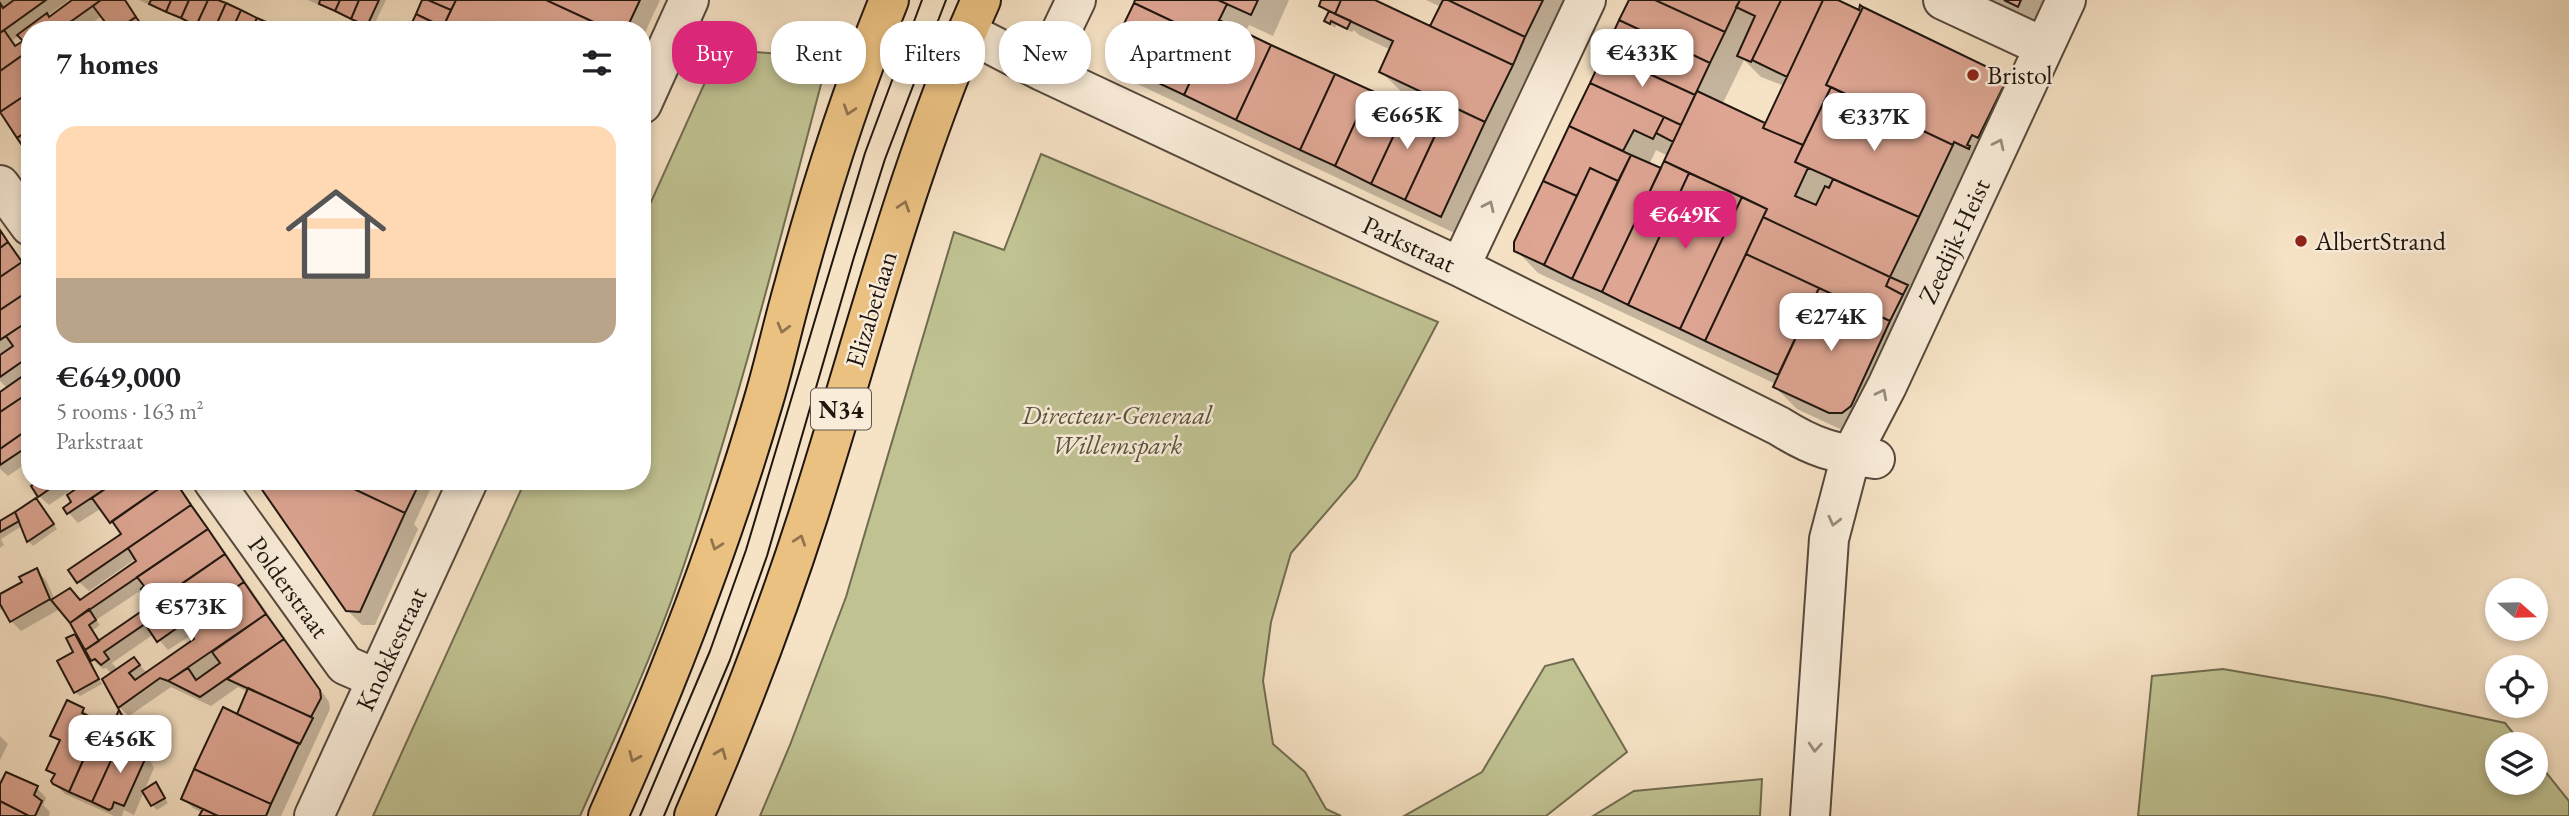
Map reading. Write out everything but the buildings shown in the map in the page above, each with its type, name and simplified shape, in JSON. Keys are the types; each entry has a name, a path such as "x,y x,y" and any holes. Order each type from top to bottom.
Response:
{"main road":[{"path":"608,816 646,730 725,520 764,399 820,198 852,99 889,0"},
{"name":"Elizabetlaan","path":"694,816 724,747 775,611 808,514 873,297 933,120 974,16"}],"street":[{"path":"651,84 689,0"},
{"path":"1066,21 1076,0"},
{"path":"1460,267 1586,0"},
{"path":"1944,0 2044,47"},
{"name":"Zeedijk-Heist","path":"1810,816 1829,539 1863,457 1887,386 2066,0"},
{"name":"Parkstraat","path":"974,16 999,36"},
{"name":"Parkstraat","path":"1070,84 1460,267 1779,426 1807,443 1828,451 1863,457"},
{"path":"0,185 21,214"},
{"name":"Polderstraat","path":"219,490 345,665 377,678"},
{"name":"Knokkestraat","path":"314,816 464,490"}],"green space":[{"path":"757,52 771,53 771,84 821,84 761,312 685,562 636,690 580,816 373,816 521,490 651,490 651,202 704,84 757,84"},
{"name":"Directeur-Generaal Willemspark","path":"1041,154 1438,322 1356,478 1291,553 1271,622 1263,681 1273,744 1305,772 1326,809 1341,816 760,816 846,597 954,232 1004,250"},
{"path":"1573,659 1627,752 1546,816 1404,816 1482,772 1545,666"},
{"path":"2223,669 2384,697 2505,723 2512,732 2485,732 2485,795 2548,795 2548,775 2569,801 2569,816 2138,816 2152,676"},
{"path":"1762,779 1760,816 1593,816 1634,791"}],"tram line":[{"path":"640,816 710,651 746,550 865,153 922,0"},
{"path":"664,816 730,660 767,556 885,159 946,0"}],"place":[{"name":"Bristol","path":"1973,75"},
{"name":"AlbertStrand","path":"2301,241"}]}
